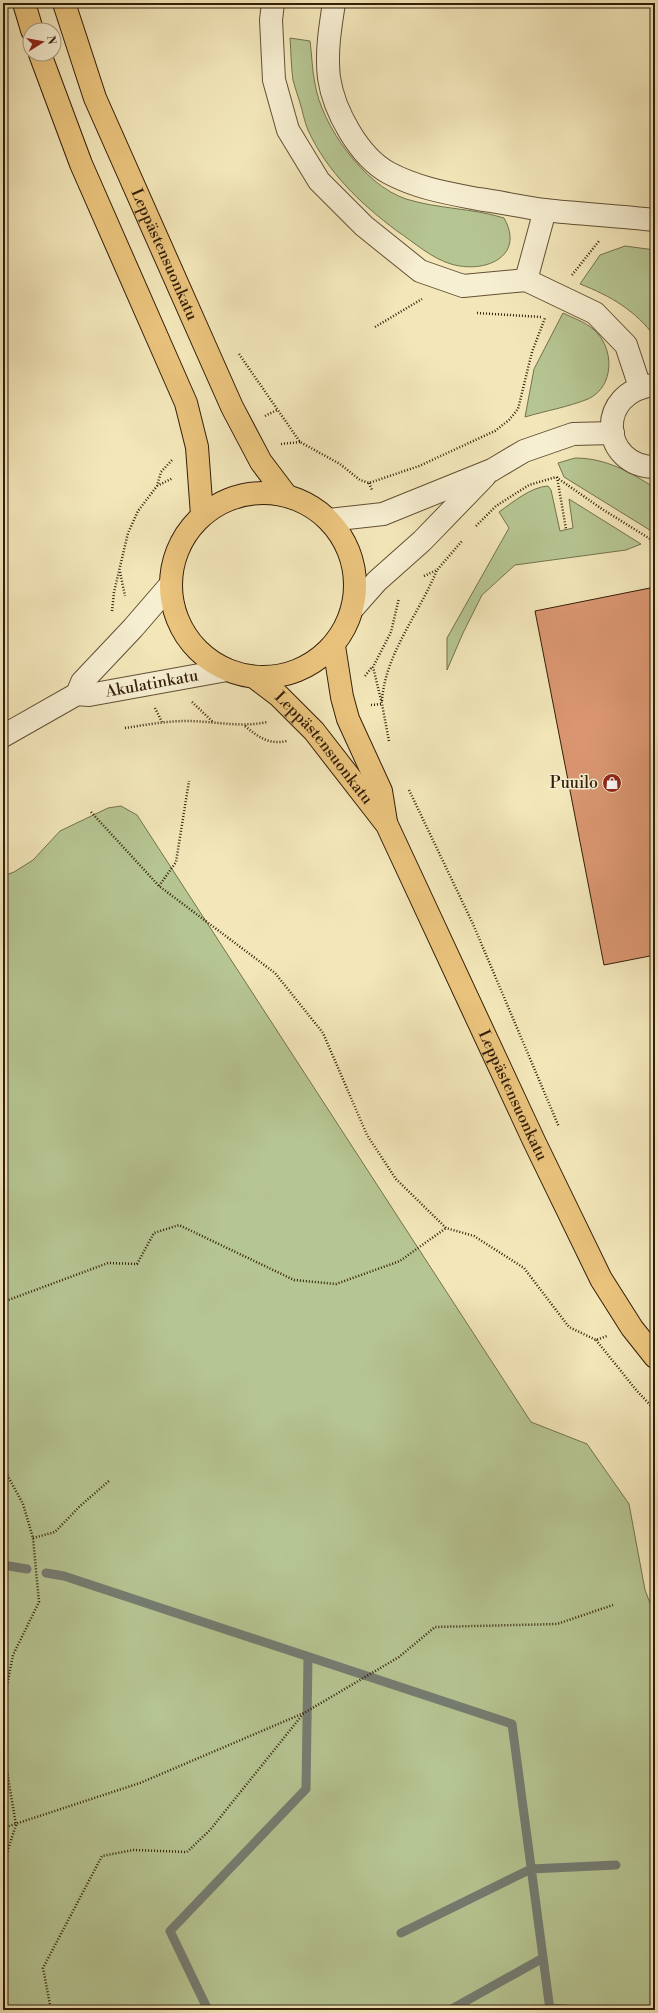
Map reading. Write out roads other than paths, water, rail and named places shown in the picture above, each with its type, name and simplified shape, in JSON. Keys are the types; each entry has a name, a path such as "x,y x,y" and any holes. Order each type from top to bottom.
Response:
{"main road":[{"path":"24,3 30,22"},
{"name":"Leppästensuonkatu","path":"64,3 95,98 232,407 260,462 286,495"},
{"path":"43,62 81,164 186,403 199,462 202,515"},
{"path":"264,492 286,495 309,504 329,520 343,538 353,560 356,583 354,607 346,627 334,646 317,661 298,671 276,677 254,677 227,670 203,656 185,634 174,610 170,584 174,558 185,535 202,515 220,503 241,495 264,492"},
{"name":"Leppästensuonkatu","path":"334,646 342,697 348,719 381,791 387,825"},
{"name":"Leppästensuonkatu","path":"254,677 279,696 314,730 387,825 530,1134 598,1272 632,1328 655,1357"}],"street":[{"path":"273,3 271,20 274,80 288,130 319,181 364,226 420,271 463,286 526,280 595,312 626,345 648,386 626,395 616,408 612,422 613,438 620,451 632,462 646,467 655,467"},
{"path":"334,3 327,51 329,79 348,130 365,153 387,172 418,187 545,210 655,220"},
{"path":"526,280 545,210"},
{"path":"329,520 383,514 492,470 524,451 573,434 613,433"},
{"path":"354,607 376,581 422,541 492,470"},
{"name":"Akulatinkatu","path":"78,694 82,682 133,628 170,584"},
{"name":"Akulatinkatu","path":"3,736 78,694 89,694 227,670"}],"waterway":[{"path":"3,1565 27,1569"},
{"path":"46,1573 64,1576 512,1724 550,2010"},
{"path":"208,2010 170,1931 306,1789 308,1657"},
{"path":"401,1933 531,1869 616,1865"},
{"path":"450,2010 543,1958"},
{"path":"550,2008 577,2010"}],"place":[{"name":"Puuilo","path":"612,783"}]}
